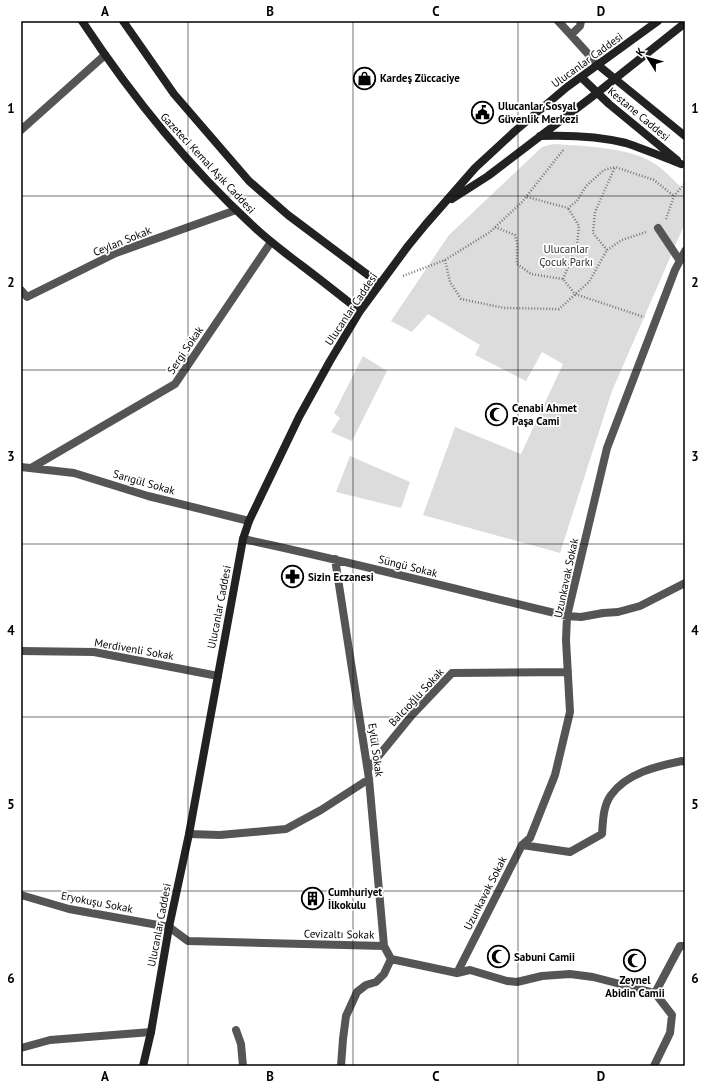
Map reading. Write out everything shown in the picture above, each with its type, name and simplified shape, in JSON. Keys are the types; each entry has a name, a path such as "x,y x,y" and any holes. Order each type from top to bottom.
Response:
{"main road":[{"name":"Gazeteci Kemal Aşık Caddesi","path":"82,21 130,89 174,145 236,210 271,242 360,312"},
{"name":"Gazeteci Kemal Aşık Caddesi","path":"123,21 174,94 249,181 288,215 380,284"},
{"name":"Ulucanlar Caddesi","path":"143,1066 151,1032 169,927 189,834 243,539 249,521 299,417 330,361 360,312 408,246 475,168 515,130 567,87 658,21"},
{"name":"Ulucanlar Caddesi","path":"445,203 488,176 597,93 685,23"},
{"name":"Kestane Caddesi","path":"598,65 685,136"},
{"name":"Kestane Caddesi","path":"581,76 597,93 683,165"},
{"path":"540,136 573,135 626,144 683,165"}],"street":[{"path":"558,21 598,65"},
{"path":"571,35 580,26 582,21"},
{"path":"21,130 105,55"},
{"name":"Ceylan Sokak","path":"21,290 27,297 116,253 236,210"},
{"path":"658,228 680,260"},
{"name":"Sergi Sokak","path":"31,468 175,384 271,242"},
{"name":"Uzunkavak Sokak","path":"457,973 522,845 530,838 556,775 570,712 566,640 567,616 607,448 655,321 685,251"},
{"path":"21,467 31,468"},
{"name":"Sarıgül Sokak","path":"31,468 74,473 148,496 249,521"},
{"name":"Süngü Sokak","path":"243,539 335,559 567,616 581,617 618,612 640,606 685,583"},
{"name":"Eylül Sokak","path":"335,559 368,769 384,946"},
{"name":"Merdivenli Sokak","path":"21,651 94,652 218,676"},
{"name":"Balcıoğlu Sokak","path":"368,769 412,715 452,673 568,672"},
{"path":"522,845 570,852 602,834 603,814 611,796 627,780 655,766 682,761 685,762"},
{"path":"189,834 220,835 286,829 321,810 369,779"},
{"name":"Eryokuşu Sokak","path":"21,895 69,909 169,927"},
{"name":"Cevizaltı Sokak","path":"169,927 188,941 384,946 391,959"},
{"path":"655,993 680,946 685,946"},
{"path":"341,1066 346,1016 357,992 366,985 376,982 384,974 391,959 457,973 470,970 507,981 517,982 542,976 570,974 593,977 655,993 672,1015 670,1033 654,1066"},
{"path":"236,1030 241,1044 243,1066"},
{"path":"21,1048 50,1040 151,1032"}],"path":[{"path":"402,276 445,260 490,232 522,202 565,148 573,135"},
{"path":"568,208 577,201 586,186 604,170 615,167 654,180 674,196"},
{"path":"608,250 593,233 595,212 615,167"},
{"path":"445,260 450,282 461,299 504,308 559,310 589,282 608,250 622,240 658,228 665,222 674,196 685,182"},
{"path":"526,196 568,208 579,226 577,246 563,279"},
{"path":"495,227 515,235 517,243 517,264 531,274 563,279 575,294 655,321"}],"green space":[{"name":"Ulucanlar Çocuk Parkı","path":"553,144 606,148 645,158 667,173 685,191 685,223 612,391 560,553 423,515 455,427 521,454 563,364 542,352 526,381 475,355 480,345 428,314 412,332 391,321 449,235 542,147"},
{"path":"363,356 387,371 352,441 331,432 340,418 334,413"},
{"path":"350,456 410,482 401,508 336,492"}],"place":[{"name":"Kardeş Züccaciye","path":"365,78"},
{"name":"Ulucanlar Sosyal Güvenlik Merkezi","path":"483,112"},
{"name":"Cenabi Ahmet Paşa Cami","path":"497,414"},
{"name":"Sizin Eczanesi","path":"293,577"},
{"name":"Cumhuriyet İlkokulu","path":"313,898"},
{"name":"Sabuni Camii","path":"499,957"},
{"name":"Zeynel Abidin Camii","path":"635,960"}]}
